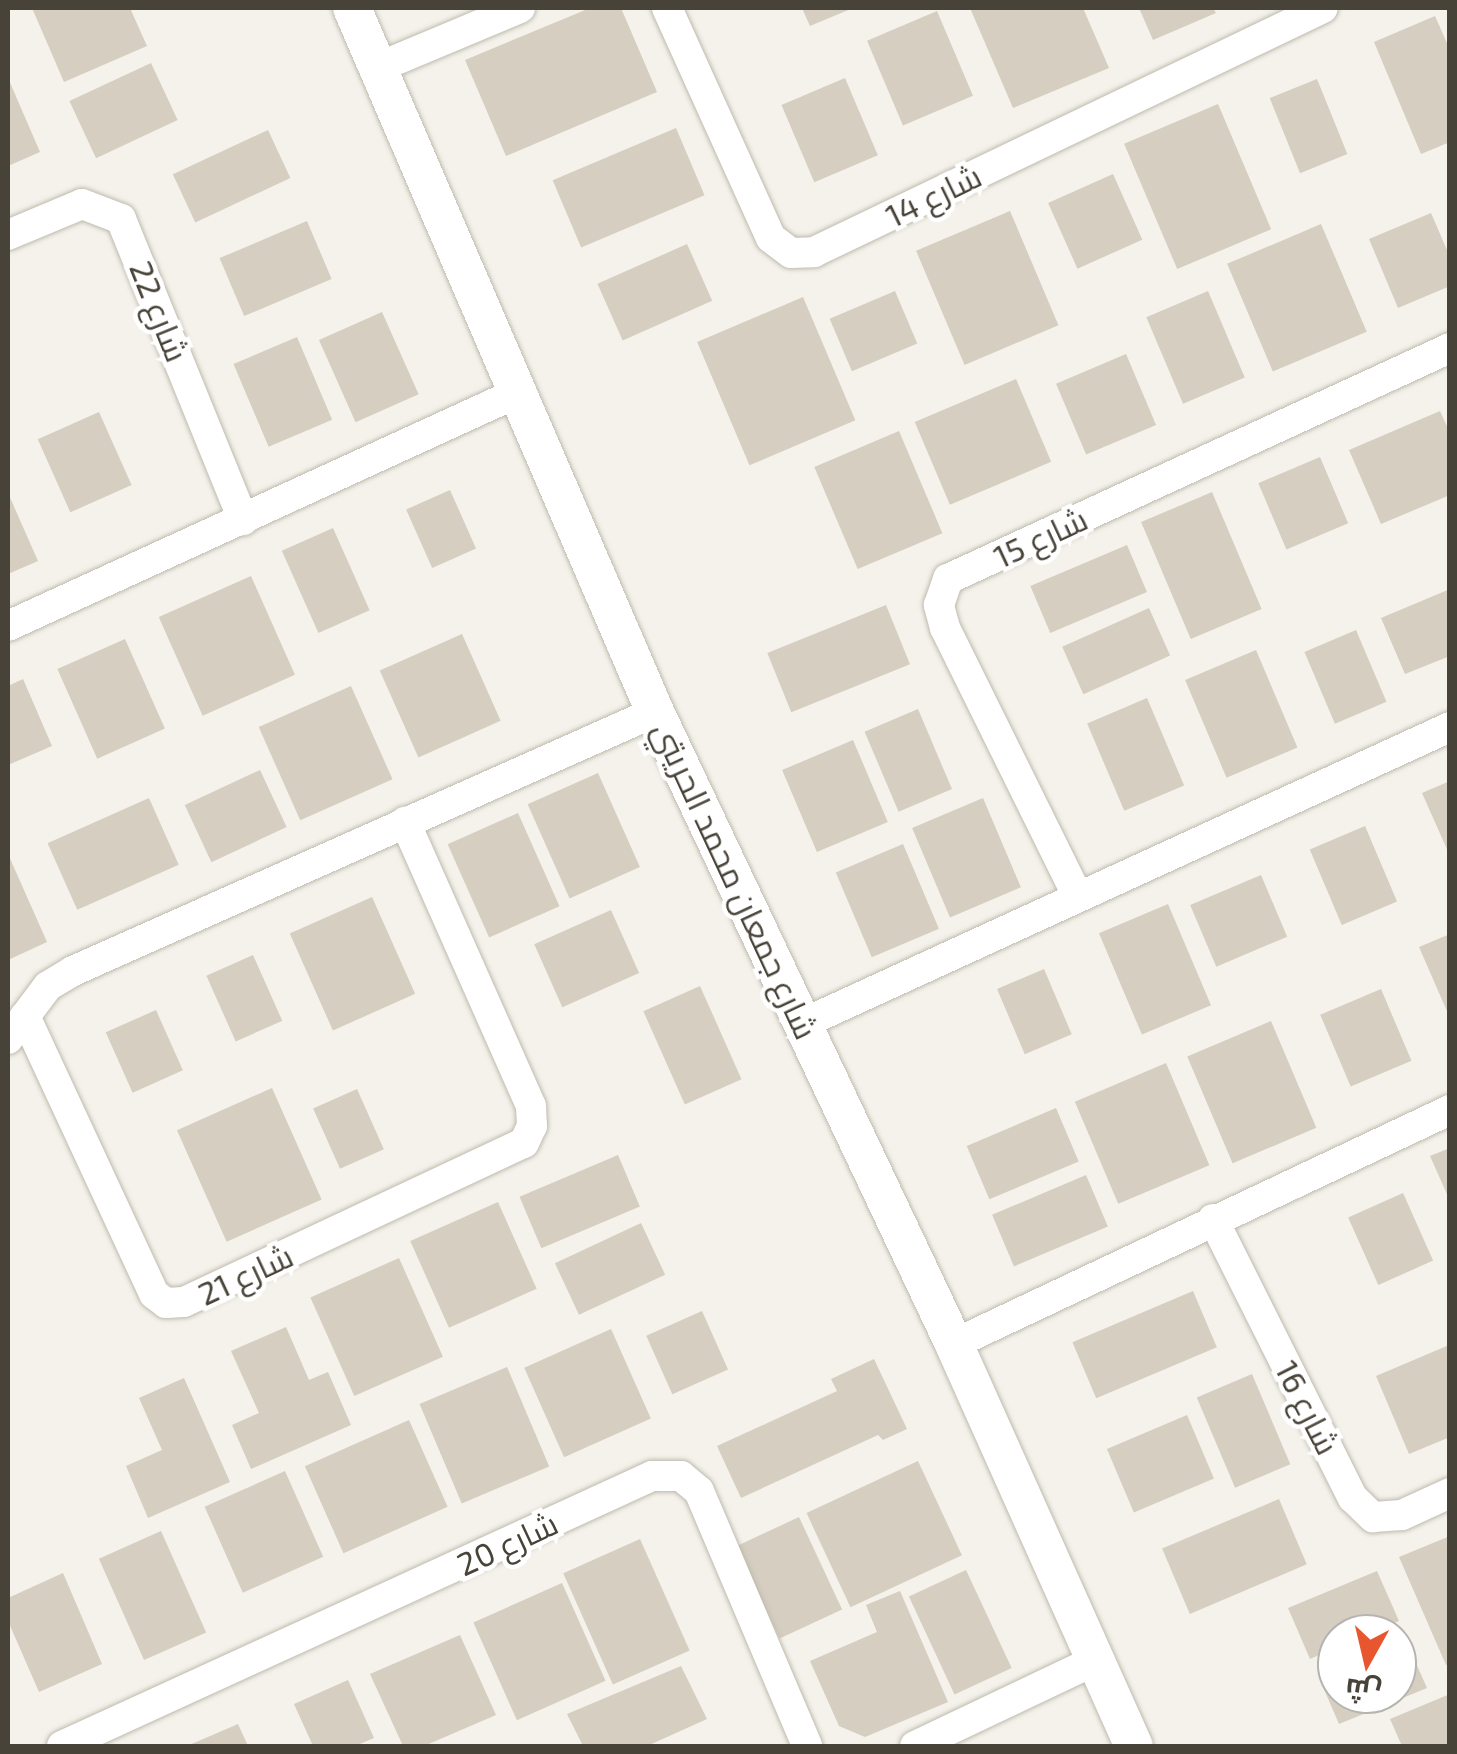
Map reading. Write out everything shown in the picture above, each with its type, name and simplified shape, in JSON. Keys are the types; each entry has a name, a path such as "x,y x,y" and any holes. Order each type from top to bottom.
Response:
{"street":[{"name":"شارع جمعان محمد الحريتي","path":"352,8 655,712 954,1344 1134,1746"},
{"path":"379,67 520,8"},
{"name":"شارع 14","path":"667,8 771,238 791,253 814,252 1323,8"},
{"name":"شارع 22","path":"8,235 82,204 122,219 243,520"},
{"name":"شارع 15","path":"1078,896 945,628 939,604 948,579 1450,348"},
{"path":"8,626 519,392"},
{"name":"شارع 21","path":"405,822 531,1106 532,1126 524,1142 184,1302 166,1303 154,1294 16,1027 48,986 73,971 405,822 655,712"},
{"path":"804,1023 1450,727"},
{"path":"954,1344 1450,1110"},
{"name":"شارع 16","path":"1213,1219 1353,1498 1372,1516 1402,1516 1450,1493"},
{"name":"شارع 20","path":"62,1746 652,1476 681,1476 699,1491 807,1746"},
{"path":"915,1746 1094,1661"}],"building":[{"path":"32,8 130,8 147,46 64,82"},
{"path":"590,8 621,8 657,92 506,156 465,60"},
{"path":"802,8 853,8 810,26"},
{"path":"970,8 1083,8 1109,68 1013,108"},
{"path":"1139,8 1213,8 1216,13 1153,40"},
{"path":"937,11 973,96 903,125 867,41"},
{"path":"1435,16 1450,50 1450,142 1421,154 1374,42"},
{"path":"151,63 178,120 96,158 69,101"},
{"path":"8,78 40,152 8,166"},
{"path":"845,78 878,155 814,182 781,105"},
{"path":"1317,79 1347,154 1300,173 1270,98"},
{"path":"1218,104 1271,229 1177,269 1124,144"},
{"path":"676,128 705,195 581,248 553,180"},
{"path":"268,130 290,178 195,222 173,174"},
{"path":"1113,174 1142,240 1077,269 1048,203"},
{"path":"1010,211 1058,325 965,365 916,251"},
{"path":"1431,213 1450,257 1450,286 1398,308 1369,239"},
{"path":"307,221 332,279 244,316 220,258"},
{"path":"1321,224 1367,332 1273,372 1227,264"},
{"path":"687,244 712,301 623,341 597,284"},
{"path":"895,291 917,343 852,371 830,319"},
{"path":"1208,291 1245,378 1183,404 1146,317"},
{"path":"803,297 855,420 749,465 697,342"},
{"path":"382,312 419,394 356,422 319,340"},
{"path":"297,337 332,420 269,447 233,364"},
{"path":"1126,354 1156,425 1086,455 1056,384"},
{"path":"1016,379 1051,462 950,505 915,422"},
{"path":"1440,411 1450,433 1450,495 1381,524 1349,450"},
{"path":"99,412 132,485 70,512 38,439"},
{"path":"899,431 942,533 858,569 814,467"},
{"path":"1320,457 1348,523 1286,549 1258,483"},
{"path":"450,490 476,548 432,568 406,510"},
{"path":"1212,492 1262,609 1191,639 1141,522"},
{"path":"8,493 38,561 8,574"},
{"path":"333,528 370,610 318,633 282,551"},
{"path":"1127,545 1147,592 1050,633 1030,586"},
{"path":"251,576 295,675 203,716 159,617"},
{"path":"1450,589 1450,656 1405,674 1381,618"},
{"path":"886,605 910,664 791,712 767,653"},
{"path":"1149,608 1170,656 1083,694 1062,647"},
{"path":"1356,630 1386,702 1335,724 1304,652"},
{"path":"462,634 501,721 418,757 380,671"},
{"path":"125,639 165,729 97,759 57,669"},
{"path":"1256,650 1297,748 1227,778 1185,680"},
{"path":"23,679 52,746 8,765 8,686"},
{"path":"351,686 392,779 300,820 259,727"},
{"path":"1147,698 1184,785 1124,811 1087,723"},
{"path":"918,709 952,789 899,812 865,732"},
{"path":"853,740 888,822 817,852 782,770"},
{"path":"260,770 287,827 211,862 185,805"},
{"path":"598,773 640,867 570,898 528,804"},
{"path":"1450,781 1450,856 1422,793"},
{"path":"149,798 179,865 77,910 48,843"},
{"path":"983,798 1021,887 950,917 912,828"},
{"path":"518,813 559,906 489,938 448,844"},
{"path":"1365,826 1397,901 1342,925 1310,849"},
{"path":"903,844 939,929 872,957 836,873"},
{"path":"8,854 47,942 8,960"},
{"path":"1261,875 1287,937 1216,967 1190,905"},
{"path":"372,897 415,994 333,1030 290,934"},
{"path":"1168,904 1211,1005 1142,1035 1099,933"},
{"path":"611,910 639,973 562,1007 534,944"},
{"path":"1450,934 1450,1018 1419,947"},
{"path":"253,955 282,1021 236,1042 206,976"},
{"path":"1044,969 1072,1034 1025,1054 997,989"},
{"path":"700,986 741,1079 685,1104 643,1011"},
{"path":"1381,989 1411,1061 1351,1087 1320,1015"},
{"path":"156,1010 183,1070 133,1093 106,1032"},
{"path":"1271,1021 1316,1128 1233,1163 1187,1057"},
{"path":"1166,1063 1209,1165 1118,1204 1075,1102"},
{"path":"272,1088 322,1199 227,1242 177,1130"},
{"path":"357,1089 384,1149 340,1169 313,1109"},
{"path":"1056,1108 1079,1161 989,1199 967,1146"},
{"path":"1450,1148 1450,1201 1430,1156"},
{"path":"618,1155 640,1207 541,1248 520,1197"},
{"path":"1086,1175 1108,1227 1014,1266 992,1215"},
{"path":"1403,1193 1433,1261 1378,1285 1348,1217"},
{"path":"498,1202 537,1289 449,1328 410,1241"},
{"path":"641,1223 665,1275 579,1315 555,1263"},
{"path":"399,1258 443,1357 354,1396 310,1297"},
{"path":"1193,1291 1217,1347 1096,1398 1072,1342"},
{"path":"702,1311 728,1369 672,1394 646,1336"},
{"path":"286,1327 309,1380 328,1372 351,1425 251,1469 232,1425 259,1413 231,1351"},
{"path":"611,1329 651,1419 564,1457 524,1368"},
{"path":"1449,1345 1450,1437 1409,1454 1376,1376"},
{"path":"874,1359 907,1429 883,1440 878,1435 741,1498 717,1446 837,1391 831,1379"},
{"path":"507,1367 549,1466 462,1504 420,1404"},
{"path":"1252,1374 1290,1464 1235,1488 1197,1397"},
{"path":"184,1378 230,1482 148,1518 126,1466 162,1450 139,1398"},
{"path":"1187,1415 1214,1479 1134,1513 1107,1449"},
{"path":"409,1420 448,1507 343,1553 305,1466"},
{"path":"918,1461 962,1555 850,1607 807,1513"},
{"path":"285,1471 323,1557 243,1593 205,1507"},
{"path":"1279,1499 1307,1564 1190,1614 1162,1549"},
{"path":"799,1517 842,1609 780,1639 736,1546"},
{"path":"161,1531 206,1632 144,1660 99,1559"},
{"path":"1450,1536 1450,1664 1446,1665 1399,1557"},
{"path":"640,1539 690,1650 613,1685 563,1573"},
{"path":"966,1570 1012,1668 955,1695 909,1597"},
{"path":"1377,1571 1396,1614 1317,1614 1317,1656 1310,1659 1288,1608"},
{"path":"63,1573 102,1664 39,1692 8,1621 8,1598"},
{"path":"562,1583 606,1681 517,1720 473,1622"},
{"path":"900,1591 948,1702 865,1737 839,1726 810,1661 877,1632 866,1605"},
{"path":"460,1635 496,1715 424,1746 403,1746 370,1674"},
{"path":"681,1666 707,1719 647,1746 583,1746 567,1714"},
{"path":"1417,1666 1427,1688 1417,1692"},
{"path":"348,1680 374,1738 355,1746 313,1746 294,1704"},
{"path":"1450,1694 1450,1746 1402,1746 1390,1719 1417,1714 1417,1708"},
{"path":"1335,1714 1363,1714 1339,1724"},
{"path":"238,1724 248,1746 187,1746"}]}
